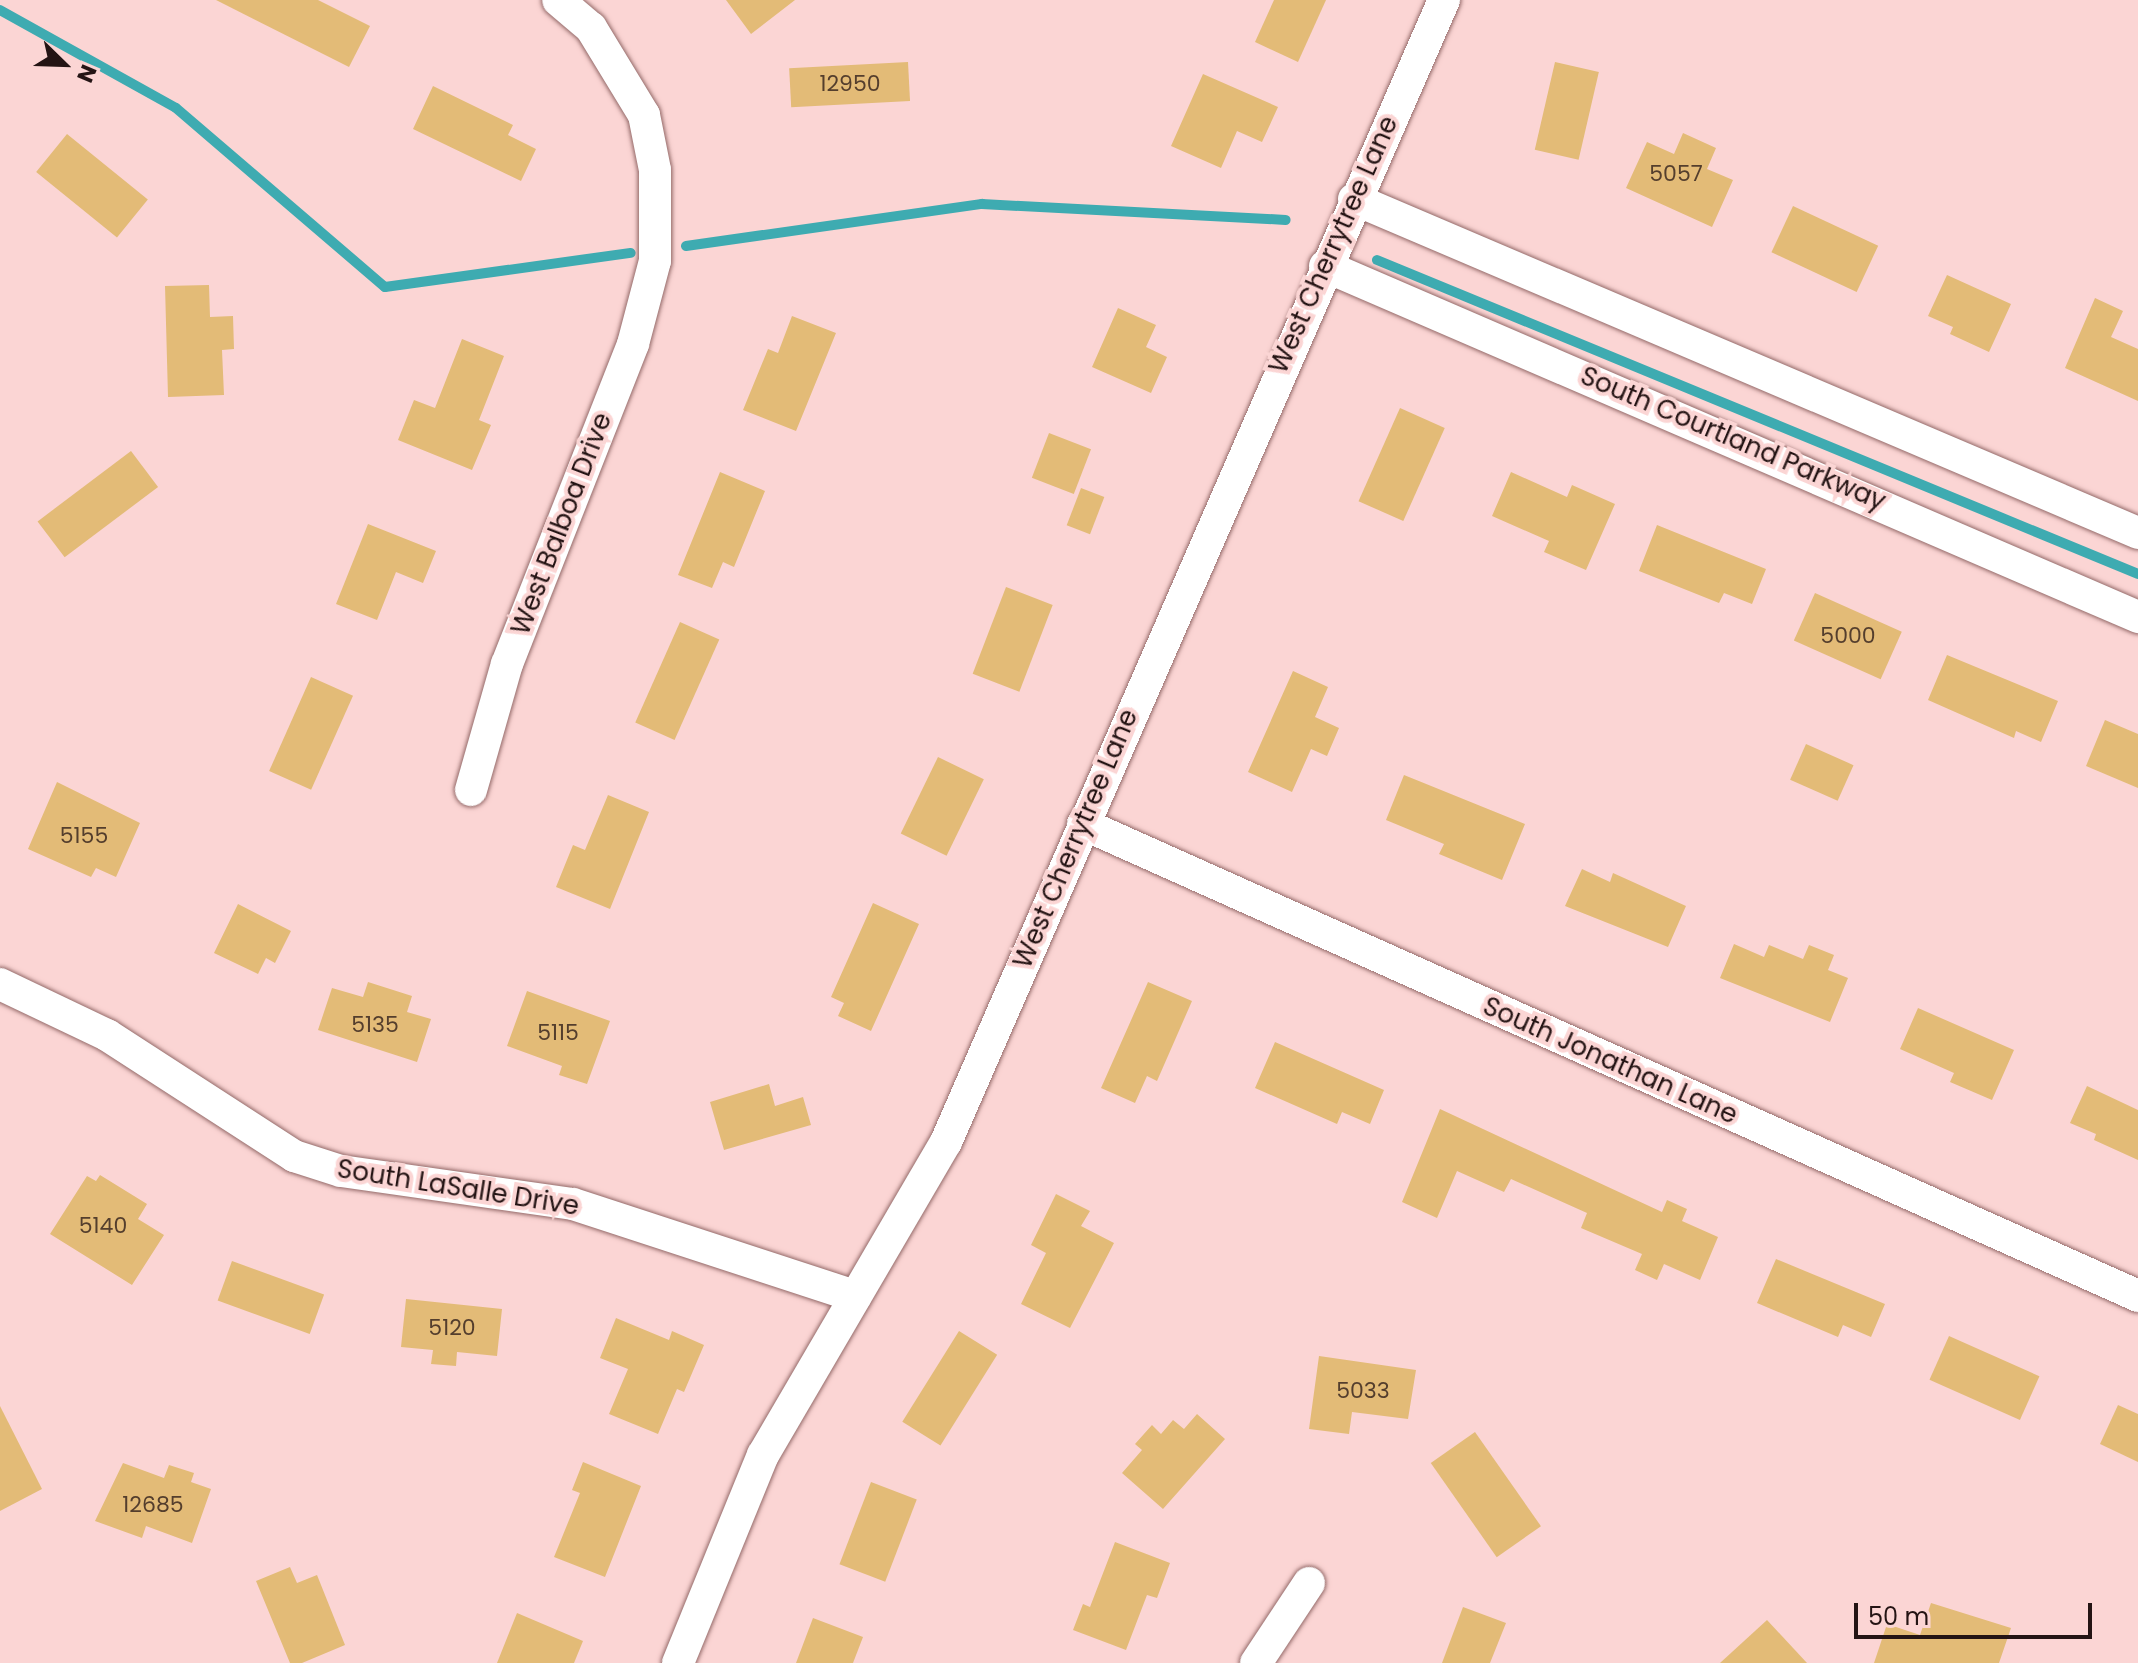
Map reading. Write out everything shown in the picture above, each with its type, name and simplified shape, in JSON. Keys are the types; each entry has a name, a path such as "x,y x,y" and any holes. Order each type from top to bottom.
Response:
{"street":[{"name":"West Balboa Drive","path":"471,790 507,664 633,344 655,261 655,170 644,115 591,28 558,0"},
{"name":"West Cherrytree Lane","path":"678,1663 763,1455 946,1142 1354,199 1444,0"},
{"path":"1354,199 2138,533"},
{"name":"South Courtland Parkway","path":"1325,266 2138,617"},
{"name":"South Jonathan Lane","path":"1083,824 2138,1296"},
{"name":"South LaSalle Drive","path":"0,984 107,1035 294,1156 341,1171 573,1204 855,1296"},
{"path":"1256,1663 1309,1583"}],"building":[{"path":"216,0 318,0 370,26 349,67"},
{"path":"726,0 795,0 751,34"},
{"path":"1274,0 1326,0 1298,62 1255,42"},
{"path":"908,62 910,101 791,107 789,68"},
{"path":"1555,62 1599,72 1579,160 1535,150"},
{"path":"1203,74 1278,107 1262,142 1237,131 1221,168 1171,146"},
{"path":"433,86 513,125 508,135 536,149 521,181 413,129"},
{"path":"1683,133 1716,148 1707,169 1733,180 1712,227 1626,188 1647,142 1674,154"},
{"path":"67,134 148,199 117,238 36,172"},
{"path":"1793,206 1878,246 1857,292 1771,252"},
{"path":"1947,275 2011,304 1989,352 1950,334 1953,327 1928,316"},
{"path":"209,285 210,317 233,316 234,349 222,350 224,395 168,397 165,286"},
{"path":"2095,298 2123,311 2111,337 2138,349 2138,401 2065,368"},
{"path":"1118,308 1156,325 1146,347 1167,357 1151,393 1092,367"},
{"path":"792,316 836,333 796,431 743,410 768,349 778,353"},
{"path":"462,339 504,356 479,420 491,425 472,470 398,440 414,400 435,408"},
{"path":"1400,408 1445,428 1403,521 1359,501"},
{"path":"1049,433 1091,449 1074,494 1032,478"},
{"path":"131,451 158,487 65,557 38,521"},
{"path":"720,472 765,491 734,567 723,562 712,588 678,575"},
{"path":"1511,472 1567,497 1572,485 1615,504 1586,570 1544,552 1549,541 1492,516"},
{"path":"1081,488 1104,497 1090,534 1067,525"},
{"path":"368,524 436,551 423,583 396,572 377,620 336,604"},
{"path":"1657,525 1766,569 1752,604 1724,593 1719,603 1639,571"},
{"path":"1006,587 1053,605 1019,692 973,674"},
{"path":"1815,593 1902,632 1881,679 1794,641"},
{"path":"680,622 719,639 675,740 635,722"},
{"path":"1947,655 2058,701 2041,742 2016,731 2014,738 1928,700"},
{"path":"1293,671 1328,687 1315,717 1339,728 1327,756 1311,749 1292,792 1248,772"},
{"path":"311,677 353,696 311,790 269,771"},
{"path":"2105,720 2138,734 2138,788 2086,766"},
{"path":"1806,744 1854,765 1838,801 1790,780"},
{"path":"938,757 984,779 947,856 901,833"},
{"path":"1404,775 1525,824 1502,880 1439,854 1444,844 1386,820"},
{"path":"57,782 140,823 116,877 96,868 91,877 28,849"},
{"path":"608,795 649,812 610,909 556,887 573,845 585,850"},
{"path":"1582,869 1610,882 1613,873 1686,906 1668,947 1565,906"},
{"path":"873,903 919,924 871,1031 838,1016 844,1003 831,997"},
{"path":"238,904 291,931 275,963 266,958 258,974 214,953"},
{"path":"1734,944 1764,957 1769,945 1803,959 1809,945 1834,955 1828,970 1848,978 1830,1022 1720,978"},
{"path":"368,982 412,996 407,1012 431,1019 417,1062 318,1030 332,988 363,997"},
{"path":"1148,982 1192,1001 1157,1081 1147,1076 1135,1103 1101,1088"},
{"path":"527,991 610,1021 587,1084 559,1075 562,1066 507,1046"},
{"path":"1918,1008 2014,1050 1992,1100 1950,1082 1954,1073 1900,1049"},
{"path":"1275,1042 1384,1090 1370,1124 1342,1112 1337,1124 1255,1088"},
{"path":"769,1084 775,1106 803,1097 811,1125 724,1150 710,1102"},
{"path":"2087,1086 2138,1110 2138,1160 2094,1140 2096,1134 2070,1123"},
{"path":"1440,1109 1662,1212 1667,1200 1687,1209 1682,1221 1718,1237 1700,1280 1664,1264 1657,1280 1635,1270 1642,1254 1581,1228 1587,1213 1511,1179 1504,1192 1457,1171 1437,1218 1402,1202"},
{"path":"100,1175 147,1204 138,1219 164,1235 132,1285 50,1234 87,1176 96,1181"},
{"path":"1056,1194 1090,1211 1081,1226 1114,1243 1070,1328 1021,1304 1046,1253 1031,1245"},
{"path":"1776,1259 1885,1304 1871,1337 1843,1325 1838,1337 1757,1303"},
{"path":"232,1261 324,1295 310,1334 218,1300"},
{"path":"406,1299 502,1309 497,1356 457,1352 456,1366 431,1364 433,1350 401,1347"},
{"path":"616,1318 669,1340 672,1331 704,1345 684,1392 677,1389 658,1434 609,1414 628,1369 600,1358"},
{"path":"959,1331 997,1355 940,1446 902,1422"},
{"path":"1949,1336 2039,1376 2020,1420 1929,1380"},
{"path":"1319,1356 1416,1370 1408,1419 1352,1412 1349,1434 1309,1429"},
{"path":"2118,1405 2138,1414 2138,1462 2100,1444"},
{"path":"0,1406 42,1489 0,1511"},
{"path":"1197,1414 1225,1439 1163,1509 1122,1473 1142,1450 1135,1444 1152,1425 1161,1434 1173,1420 1184,1429"},
{"path":"1475,1432 1541,1526 1497,1557 1431,1463"},
{"path":"583,1462 641,1486 605,1577 554,1557 580,1493 572,1490"},
{"path":"123,1463 164,1478 169,1465 194,1473 191,1482 211,1489 192,1543 146,1526 142,1538 95,1521"},
{"path":"871,1482 917,1500 885,1582 839,1564"},
{"path":"1115,1542 1170,1563 1157,1598 1147,1595 1126,1650 1073,1630 1083,1604 1090,1607"},
{"path":"290,1567 297,1583 317,1575 345,1645 302,1663 290,1663 256,1581"},
{"path":"1931,1603 2011,1628 1999,1663 1874,1663 1887,1624 1920,1635"},
{"path":"1463,1607 1506,1623 1490,1663 1442,1663"},
{"path":"517,1613 583,1641 574,1663 497,1663"},
{"path":"813,1618 863,1637 853,1663 796,1663"},
{"path":"1767,1620 1807,1663 1720,1663"}],"waterway":[{"path":"0,10 176,108 385,287 631,253"},
{"path":"686,246 982,204 1286,220"},
{"path":"1377,260 2138,574"}]}
